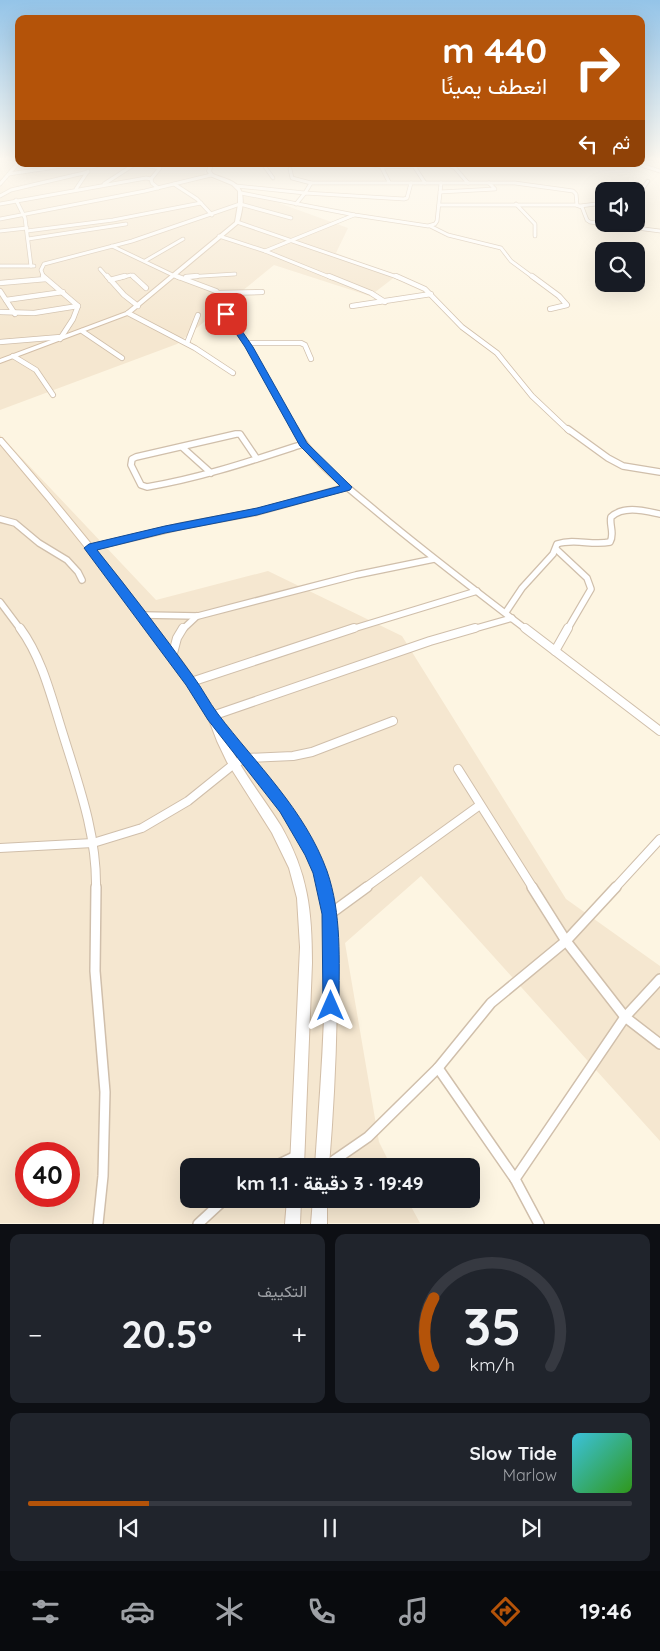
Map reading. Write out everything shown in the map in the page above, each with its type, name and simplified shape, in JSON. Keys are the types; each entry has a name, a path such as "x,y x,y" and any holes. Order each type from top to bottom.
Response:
{"street":[{"path":"0,220 13,216"},
{"path":"25,216 31,266"},
{"path":"0,231 27,230 131,216"},
{"path":"0,266 42,266 208,216"},
{"path":"0,361 128,313 237,222 238,216"},
{"path":"285,216 292,218"},
{"path":"265,251 352,216"},
{"path":"363,216 430,226 448,235 501,248 511,261 559,296 567,305 550,308"},
{"path":"430,226 437,221 438,216"},
{"path":"528,216 535,224 535,236"},
{"path":"586,216 590,222 660,231"},
{"path":"237,222 410,281 431,294 462,327 496,353 532,396 575,436 623,466 660,472"},
{"path":"28,240 126,224"},
{"path":"219,236 265,251 371,293 385,302"},
{"path":"145,261 184,240"},
{"path":"112,246 172,275 208,287 218,293 262,292"},
{"path":"42,266 42,274 46,279 78,306"},
{"path":"100,269 138,306"},
{"path":"182,278 235,274"},
{"path":"110,280 131,275 146,288"},
{"path":"0,283 46,279"},
{"path":"0,291 15,314"},
{"path":"6,300 63,292"},
{"path":"218,293 230,320 246,343 303,444 347,487 434,559 660,731"},
{"path":"352,306 431,294"},
{"path":"0,312 15,314 34,313 78,306"},
{"path":"61,338 78,311 78,306"},
{"path":"128,313 187,343 233,373"},
{"path":"187,343 198,315"},
{"path":"82,331 122,358"},
{"path":"0,342 61,338"},
{"path":"246,343 302,343 305,345 311,359"},
{"path":"13,356 36,370 54,395"},
{"path":"257,459 240,434 231,434 132,459 131,465 141,485 156,486 211,473 257,459 303,444"},
{"path":"0,440 40,486 142,615 191,682 212,716 285,807 310,850 320,873 330,914 331,1006 322,1158"},
{"path":"182,447 211,473"},
{"path":"89,548 172,528 257,512 347,487"},
{"path":"506,612 522,588 556,549 557,544 561,542 603,545 610,542 613,536 610,521 612,516 622,510 660,514"},
{"path":"0,519 15,521 33,539 62,555 72,563 82,580"},
{"path":"555,651 591,589 586,578 556,549"},
{"path":"142,615 198,616 348,577 434,559"},
{"path":"191,682 338,633 477,591"},
{"path":"0,602 24,634 43,670 80,789 93,843 96,881 95,971 105,1092 103,1176 98,1224"},
{"path":"172,657 180,632 184,626 198,616"},
{"path":"212,716 430,641 512,618"},
{"path":"212,716 222,743 234,764 275,826 294,866 300,884 304,906 306,971 297,1158"},
{"path":"0,848 93,843 142,828 188,800 234,764 246,758 293,756 312,752 393,721"},
{"path":"458,769 566,941 625,1017 660,1044"},
{"path":"330,914 480,805"},
{"path":"338,1158 368,1137 438,1068 491,1003 566,941 660,839"},
{"path":"514,1179 625,1017 660,979"},
{"path":"438,1068 514,1179 540,1224"},
{"path":"198,1224 215,1208"},
{"path":"292,1224 293,1208"},
{"path":"319,1224 320,1208"}],"shaded area":[{"path":"0,216 315,216 348,228 336,253 396,276 370,296 274,265 177,344 0,410"},
{"path":"0,435 156,600 268,571 402,636 566,899 660,966 660,1141 421,876 345,943 379,1142 387,1158 180,1158 180,1208 412,1208 420,1223 0,1223"}],"route":[{"path":"226,314 249,347 303,444 347,487 257,512 116,540 89,548 142,615 191,682 212,716 285,807 310,850 320,873 330,914 331,1006"}]}
